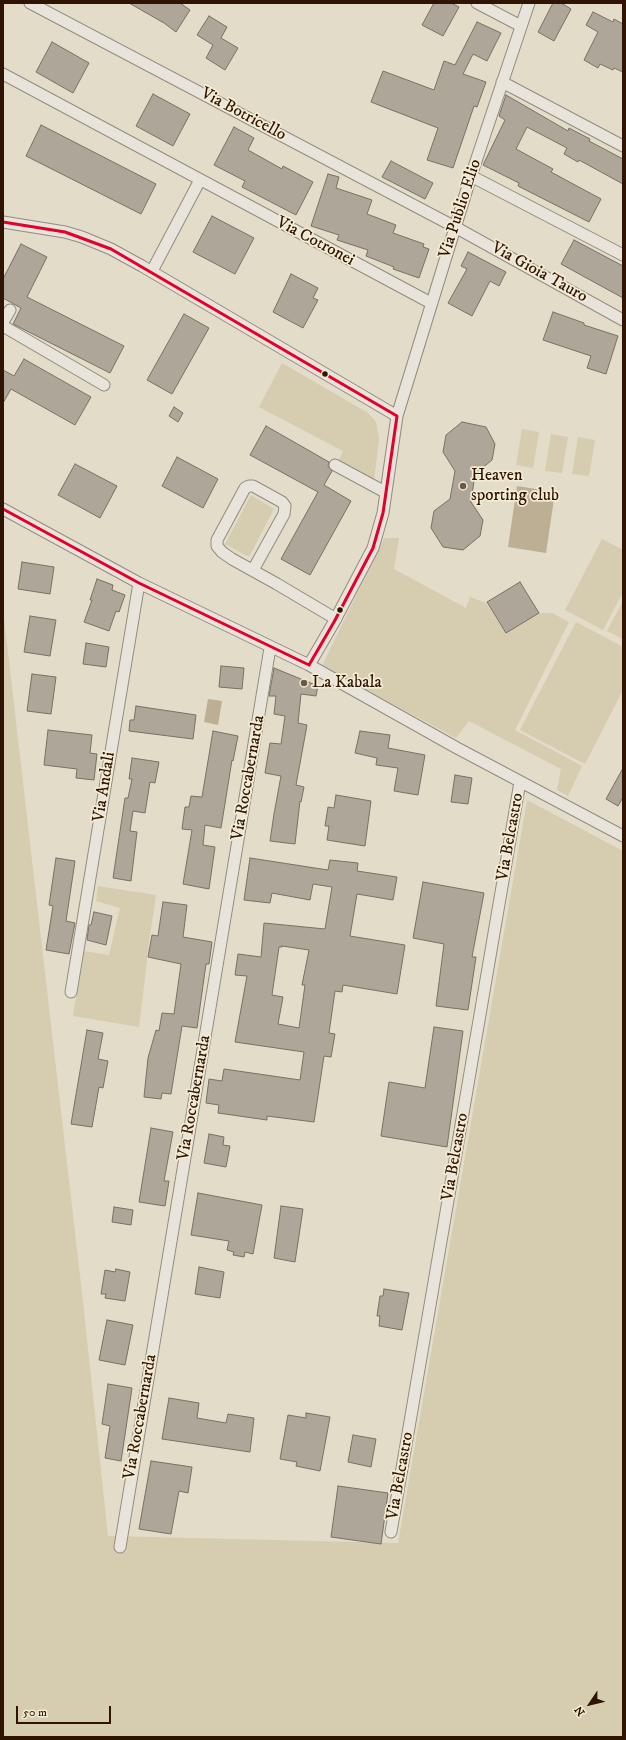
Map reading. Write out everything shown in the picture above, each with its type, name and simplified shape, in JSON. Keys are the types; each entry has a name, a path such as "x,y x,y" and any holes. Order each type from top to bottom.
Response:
{"street":[{"name":"Via Botricello","path":"30,3 455,227"},
{"path":"477,3 521,26"},
{"name":"Via Publio Elio","path":"309,666 373,548 383,513 397,416 471,176 529,3"},
{"name":"Via Cotronei","path":"3,74 431,303"},
{"path":"502,82 623,146"},
{"path":"471,176 623,255"},
{"path":"152,271 200,180"},
{"path":"3,222 65,232 82,237 111,249 152,271 397,416"},
{"name":"Via Gioia Tauro","path":"455,227 623,320"},
{"path":"3,322 10,310"},
{"path":"3,326 104,385"},
{"path":"335,465 385,492"},
{"path":"253,570 284,514 285,506 282,502 253,486 249,486 245,488 216,543 217,546 222,552 253,570 336,618"},
{"path":"3,509 139,583 309,666 456,748 623,836"},
{"name":"Via Andali","path":"71,992 139,583"},
{"name":"Via Roccabernarda","path":"120,1547 270,648"},
{"name":"Via Belcastro","path":"391,1532 520,782"}],"shaded area":[{"path":"282,363 368,413 376,422 379,439 374,481 338,462 343,451 259,407"},
{"path":"522,429 539,432 533,468 516,465"},
{"path":"551,434 568,437 562,473 545,471"},
{"path":"578,437 595,440 589,476 572,474"},
{"path":"517,486 555,492 546,553 508,547"},
{"path":"251,495 274,509 249,557 225,544"},
{"path":"384,538 399,538 394,569 466,608 470,597 486,603 506,633 539,613 552,613 569,622 515,730 582,766 568,796 557,790 561,769 469,721 456,738 322,666"},
{"path":"602,539 623,550 623,592 603,630 565,610"},
{"path":"623,601 623,639 607,631"},
{"path":"3,609 83,1302 108,1536 398,1543 527,800 623,851 623,1737 3,1737"},
{"path":"576,622 623,647 623,690 585,764 520,730"},
{"path":"208,699 222,701 218,725 204,722"},
{"path":"98,886 156,895 147,955 139,1027 73,1016 83,951 109,955 120,908 96,901"}],"building":[{"path":"129,3 180,3 190,10 176,32 164,23"},
{"path":"434,3 451,3 459,7 443,36 422,25"},
{"path":"553,3 561,3 571,9 554,41 538,32"},
{"path":"593,12 613,22 614,19 623,24 623,72 614,68 613,70 600,64 598,68 584,60 598,32 586,25"},
{"path":"209,16 227,27 221,38 238,48 225,70 206,58 213,45 197,35"},
{"path":"477,22 501,33 487,61 473,54 463,74 486,82 477,107 474,106 453,168 427,160 438,128 371,102 383,71 434,90 444,61 455,65"},
{"path":"52,42 89,63 73,93 36,72"},
{"path":"153,94 190,114 173,146 136,126"},
{"path":"506,95 568,131 569,128 590,139 589,141 623,159 623,184 579,160 578,162 564,154 567,148 527,127 516,149 553,169 551,172 601,199 589,222 518,186 519,183 483,165 505,120 499,116"},
{"path":"41,125 156,184 141,214 26,156"},
{"path":"234,127 254,138 248,150 282,169 283,166 313,182 296,215 242,187 245,181 214,165"},
{"path":"391,161 433,183 425,199 382,177"},
{"path":"328,174 339,177 336,188 372,200 367,214 396,225 393,233 424,244 423,247 429,249 419,278 393,269 394,267 366,256 368,250 337,240 339,235 311,226"},
{"path":"212,216 254,238 235,274 193,252"},
{"path":"574,240 623,266 623,298 561,264"},
{"path":"21,244 47,257 27,297 124,346 110,373 13,324 21,308 3,298 3,279"},
{"path":"468,252 506,272 499,286 490,281 472,316 448,303 467,269 461,266"},
{"path":"291,274 318,288 313,298 318,300 303,328 273,312"},
{"path":"553,312 584,323 584,325 618,336 606,374 587,368 591,356 543,340"},
{"path":"184,314 209,328 172,394 147,380"},
{"path":"24,359 91,397 75,425 11,389 3,403 3,370 14,376"},
{"path":"174,407 183,413 178,422 169,416"},
{"name":"Heaven sporting club","path":"462,422 486,427 495,444 492,460 475,474 471,502 483,520 480,536 463,550 443,547 431,528 434,511 450,499 455,471 443,452 446,435"},
{"path":"266,426 329,462 328,466 332,471 324,485 351,501 310,575 281,559 318,492 250,455"},
{"path":"177,457 218,479 203,508 162,486"},
{"path":"75,464 117,486 100,518 58,495"},
{"path":"22,562 54,567 50,594 18,589"},
{"path":"97,579 113,585 112,590 125,595 119,612 116,611 109,631 84,622 92,600 90,600"},
{"path":"520,582 539,613 506,633 487,602"},
{"path":"30,616 56,620 50,656 24,652"},
{"path":"86,643 109,647 106,667 83,664"},
{"path":"221,666 244,668 242,689 219,687"},
{"path":"274,668 318,686 316,696 301,694 298,723 307,725 296,785 304,787 301,802 300,801 295,844 270,841 281,776 265,773 270,743 281,744 285,716 274,714 276,696 269,696"},
{"path":"32,674 56,677 51,714 27,711"},
{"path":"136,706 196,715 193,739 129,731 130,720 134,720"},
{"path":"48,730 92,735 90,753 97,754 94,780 76,778 77,769 44,765"},
{"path":"213,731 238,736 233,761 232,760 221,828 205,825 203,845 215,847 209,889 183,884 192,830 182,829 185,807 189,807 191,796 202,797"},
{"path":"360,731 390,735 388,748 425,755 418,795 394,791 398,768 376,765 377,758 355,753"},
{"path":"132,758 159,762 155,783 150,782 145,813 133,811 130,831 137,832 131,881 113,878 125,798 128,798 132,779 129,779"},
{"path":"623,768 623,797 618,806 606,799"},
{"path":"455,775 472,778 468,804 451,802"},
{"path":"336,795 371,801 365,846 327,840 329,826 325,826 328,807 334,808"},
{"path":"56,858 75,861 66,921 75,923 69,954 46,950 53,906 49,905"},
{"path":"250,858 328,870 330,860 358,863 357,871 397,877 393,900 357,894 350,936 405,945 397,994 343,985 342,992 335,991 329,1033 335,1034 331,1057 324,1056 314,1122 267,1116 267,1120 218,1113 219,1105 206,1103 209,1079 222,1081 224,1069 300,1080 304,1052 235,1042 247,976 235,975 238,954 261,957 264,923 325,929 332,887 313,884 310,900 272,893 270,903 244,900","holes":["282,946 309,950 302,985 305,985 299,1028 278,1024 283,997 272,995 279,947"]},
{"path":"423,882 484,893 472,957 476,957 468,1010 436,1006 444,944 413,938"},
{"path":"163,902 187,905 183,937 212,942 209,964 206,964 197,1028 182,1026 171,1094 162,1093 161,1099 144,1097 148,1058 156,1030 159,1031 162,1013 174,1014 181,964 148,957 152,935 158,936"},
{"path":"94,912 112,916 106,945 87,940 89,925 91,925"},
{"path":"434,1027 463,1031 447,1147 381,1136 389,1082 425,1088"},
{"path":"87,1030 103,1033 98,1059 108,1061 103,1088 99,1087 92,1127 71,1124"},
{"path":"151,1128 173,1132 164,1181 169,1181 165,1206 139,1202"},
{"path":"209,1134 224,1137 223,1145 230,1146 226,1167 204,1163"},
{"path":"198,1193 262,1205 253,1254 245,1252 244,1257 233,1255 234,1252 227,1250 229,1241 191,1235"},
{"path":"281,1206 303,1209 295,1262 274,1258"},
{"path":"114,1207 133,1210 131,1225 112,1222"},
{"path":"199,1267 224,1272 220,1298 195,1294"},
{"path":"116,1269 130,1272 125,1301 105,1298 106,1294 101,1294 105,1270 115,1272"},
{"path":"384,1289 409,1293 402,1330 379,1326 380,1316 377,1316 380,1296 383,1296"},
{"path":"107,1320 133,1325 125,1365 99,1360"},
{"path":"108,1384 132,1388 121,1461 105,1458 110,1426 102,1424"},
{"path":"169,1398 199,1403 197,1418 226,1423 228,1414 254,1418 250,1452 162,1439"},
{"path":"306,1413 330,1417 320,1471 296,1466 297,1462 280,1459 288,1415 306,1418"},
{"path":"353,1435 376,1439 371,1467 348,1462"},
{"path":"151,1461 192,1467 188,1493 179,1491 171,1534 139,1529"},
{"path":"338,1486 388,1493 381,1544 331,1537"}],"transit line":[{"path":"3,222 65,232 111,249 397,416 383,513 373,548 334,622 309,665"},
{"path":"3,509 139,583 309,665"}],"place":[{"name":"Heaven sporting club","path":"463,486"},
{"name":"La Kabala","path":"304,683"}]}
